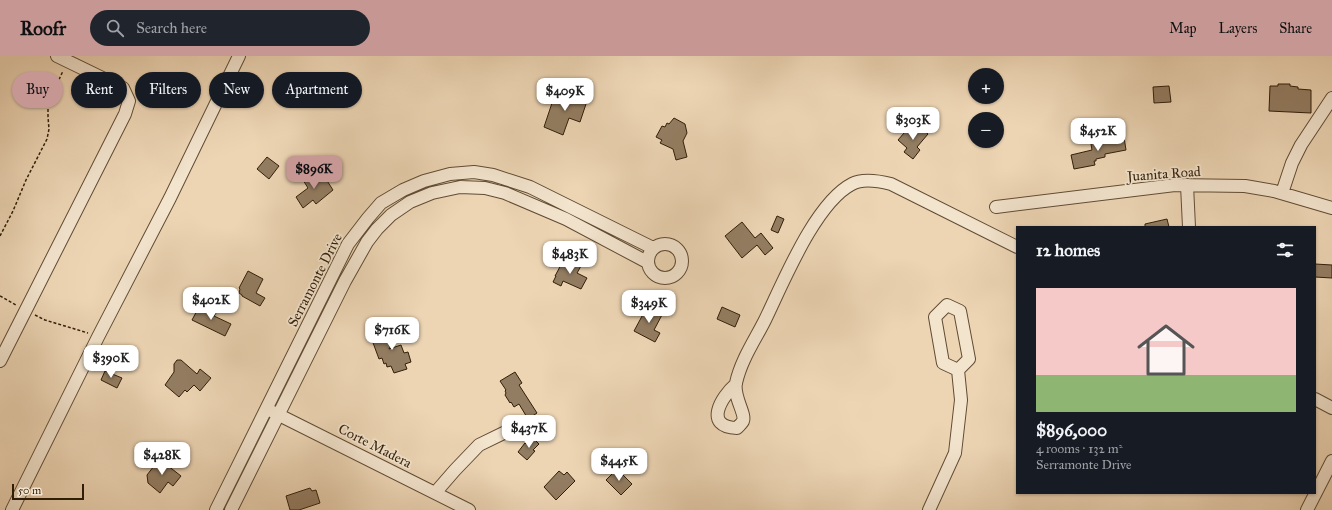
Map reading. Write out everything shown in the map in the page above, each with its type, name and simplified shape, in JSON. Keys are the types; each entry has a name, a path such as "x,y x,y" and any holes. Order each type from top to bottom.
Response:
{"street":[{"path":"0,361 125,114 129,101 123,88 57,56"},
{"path":"12,510 98,337 170,198 239,56"},
{"path":"1282,194 1292,163 1301,145 1332,98"},
{"name":"Serramonte Drive","path":"216,510 348,244 381,203 403,190 424,181 450,174 474,172 493,175 530,187 653,248 664,244 675,247 680,251 682,257 681,268 673,277 667,279 656,276 652,273 647,262 561,217 505,193 485,188 460,187 432,193 410,202 391,214 367,242 345,281 231,510"},
{"path":"443,176 445,190"},
{"path":"736,384 743,363 812,225 833,199 854,183 869,180 890,184 1016,247"},
{"path":"1187,185 1189,226"},
{"name":"Juanita Road","path":"996,208 1167,186 1187,185 1245,186 1282,194 1332,208"},
{"path":"561,217 567,205"},
{"path":"647,262 653,248"},
{"path":"332,274 345,281"},
{"path":"946,306 960,311 969,359 958,370 943,363 935,317 946,306"},
{"path":"929,510 955,454 961,400 958,370"},
{"path":"1316,400 1332,408"},
{"name":"Corte Madera","path":"267,409 469,510"},
{"path":"435,493 479,445 518,426"},
{"path":"1316,492 1332,461"},
{"path":"1307,510 1315,494"}],"path":[{"path":"0,236 47,139 49,129 48,103 63,71"},
{"path":"0,296 45,320 77,328 98,337"}],"building":[{"path":"1278,84 1290,84 1290,86 1298,87 1298,89 1311,90 1311,113 1269,111 1270,86 1278,86"},
{"path":"1169,86 1171,102 1154,103 1153,87"},
{"path":"564,89 571,92 570,94 587,101 580,122 569,118 563,135 544,127 553,100 557,94 561,96"},
{"path":"674,118 685,124 687,133 683,141 687,157 676,160 673,149 660,143 662,140 656,137 662,126 665,127 667,123 669,124"},
{"path":"911,125 919,131 921,128 928,134 917,147 920,150 913,159 904,152 907,148 898,140"},
{"path":"1101,136 1102,142 1124,137 1126,150 1105,154 1105,157 1094,161 1095,165 1074,169 1071,155 1092,150 1090,138"},
{"path":"267,157 279,166 269,179 257,169"},
{"path":"312,170 318,179 324,176 333,190 316,204 313,200 303,208 296,197 308,188 303,180 306,178 305,175"},
{"path":"777,216 784,219 778,233 771,230"},
{"path":"1167,219 1169,226 1145,226 1145,224"},
{"path":"742,222 755,238 761,233 773,248 765,255 757,245 742,258 725,236"},
{"path":"569,260 581,266 577,273 587,278 581,289 563,281 561,286 553,282 562,263 567,265"},
{"path":"1316,264 1332,265 1332,278 1316,277"},
{"path":"248,271 263,279 256,293 265,298 260,306 239,293 239,288"},
{"path":"200,305 216,313 214,316 231,324 225,336 192,320"},
{"path":"648,305 663,313 654,330 660,333 655,342 634,331"},
{"path":"722,307 740,315 735,327 717,319"},
{"path":"394,325 398,326 399,330 389,349 401,345 404,353 408,352 411,362 405,364 407,369 394,373 391,366 387,367 382,358 379,359 372,340 391,334 389,329"},
{"path":"177,360 181,360 197,374 200,369 211,378 200,391 194,385 187,392 185,390 179,397 165,385 174,372 174,364"},
{"path":"105,371 122,378 117,388 101,380"},
{"path":"515,372 522,383 519,385 537,413 528,419 519,404 514,407 511,402 510,403 505,395 506,390 500,381"},
{"path":"532,437 539,444 527,460 518,452"},
{"path":"158,458 181,476 173,486 168,482 160,493 148,483 147,475"},
{"path":"617,469 632,484 621,495 606,480"},
{"path":"559,471 564,475 567,472 575,481 556,500 544,487"},
{"path":"310,488 312,491 316,490 320,503 299,510 290,510 286,496"}]}
